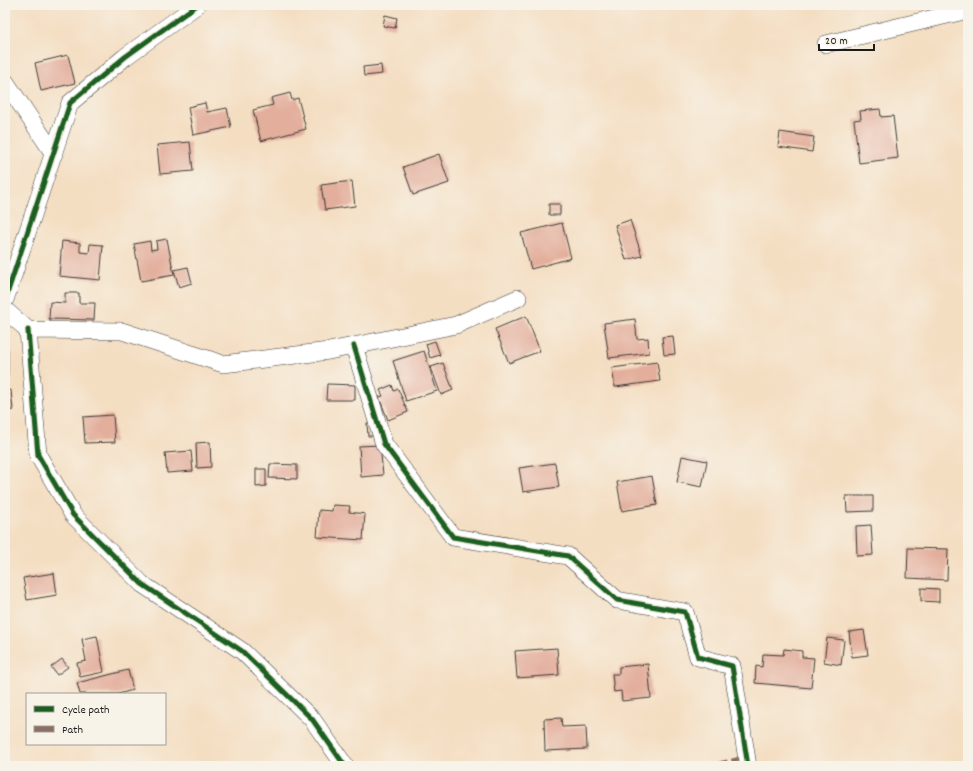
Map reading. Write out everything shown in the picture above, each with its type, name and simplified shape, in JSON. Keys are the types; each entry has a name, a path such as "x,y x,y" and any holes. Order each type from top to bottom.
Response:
{"street":[{"path":"5,300 70,103 125,57 197,5"},
{"path":"826,44 965,8"},
{"path":"5,81 54,154"},
{"path":"5,310 28,330 122,331 223,364 329,351 456,325 518,298"},
{"path":"28,330 38,455 73,515 142,584 242,651 312,719 345,766"},
{"path":"354,346 384,444 453,537 568,556 617,600 685,612 698,657 732,666 748,766"}],"building":[{"path":"385,15 397,18 395,28 383,26"},
{"path":"68,55 75,83 41,91 35,63"},
{"path":"381,65 382,74 364,76 363,67"},
{"path":"290,93 292,100 298,98 306,129 261,141 253,110 273,105 271,98"},
{"path":"205,103 207,112 227,108 231,127 193,135 188,107"},
{"path":"880,109 881,117 893,116 898,158 859,163 854,120 861,119 860,111"},
{"path":"780,132 814,137 812,152 778,147"},
{"path":"190,142 193,171 160,174 157,145"},
{"path":"439,154 449,183 413,195 403,167"},
{"path":"352,181 355,206 325,210 321,185"},
{"path":"549,204 560,204 560,215 549,215"},
{"path":"630,220 642,256 626,260 615,225"},
{"path":"562,223 571,258 531,269 521,233"},
{"path":"167,239 174,275 141,281 134,244 150,241 151,250 157,249 156,241"},
{"path":"62,241 80,243 80,252 89,253 90,244 103,245 100,280 59,276"},
{"path":"188,267 192,283 179,287 174,270"},
{"path":"65,293 79,293 79,303 95,303 94,320 49,319 50,302 65,303"},
{"path":"526,316 540,351 509,363 495,329"},
{"path":"635,319 637,339 648,338 649,353 609,358 604,323"},
{"path":"673,336 675,354 664,355 662,337"},
{"path":"435,341 440,355 430,358 426,344"},
{"path":"5,349 8,349 8,375 5,375"},
{"path":"424,351 437,391 406,401 393,361"},
{"path":"657,362 660,381 615,387 612,368"},
{"path":"443,363 453,390 441,395 431,367"},
{"path":"327,384 355,385 355,400 326,400"},
{"path":"392,385 394,391 398,389 408,412 388,420 379,397 383,396 380,390"},
{"path":"11,390 13,410 5,411 5,391"},
{"path":"113,415 115,442 85,443 83,417"},
{"path":"367,423 375,423 376,436 368,436"},
{"path":"210,442 211,467 197,468 196,443"},
{"path":"380,445 383,475 361,477 359,446"},
{"path":"191,451 193,471 167,473 165,453"},
{"path":"682,456 707,461 702,487 677,482"},
{"path":"555,463 559,487 523,492 519,468"},
{"path":"270,464 297,465 297,479 269,478"},
{"path":"256,469 266,469 266,486 256,487"},
{"path":"652,476 657,505 622,511 617,482"},
{"path":"846,496 873,496 873,511 847,512"},
{"path":"333,505 350,506 349,512 365,514 363,540 317,537 319,510 332,511"},
{"path":"871,525 873,555 857,556 856,526"},
{"path":"908,548 948,549 947,580 907,578"},
{"path":"54,573 57,595 27,600 23,578"},
{"path":"921,588 939,589 939,602 921,601"},
{"path":"864,630 868,655 852,657 849,632"},
{"path":"97,636 104,672 80,677 77,663 86,661 82,639"},
{"path":"827,638 844,640 841,665 824,662"},
{"path":"557,648 559,675 517,678 515,651"},
{"path":"784,649 802,651 802,657 814,658 811,688 755,683 756,666 762,667 763,654 783,655"},
{"path":"62,659 68,667 57,675 51,667"},
{"path":"648,664 651,698 622,701 621,691 614,692 612,674 619,674 619,667"},
{"path":"128,670 133,690 122,693 80,693 77,683"},
{"path":"561,718 562,727 586,726 587,749 545,751 544,719"}],"marked path":[{"path":"708,766 747,757"}],"cycle path":[{"path":"5,300 70,103 125,57 197,5"},
{"path":"28,330 38,455 73,515 142,584 242,651 312,719 345,766"},
{"path":"354,346 384,444 453,537 568,556 617,600 685,612 698,657 732,666 748,766"}]}
